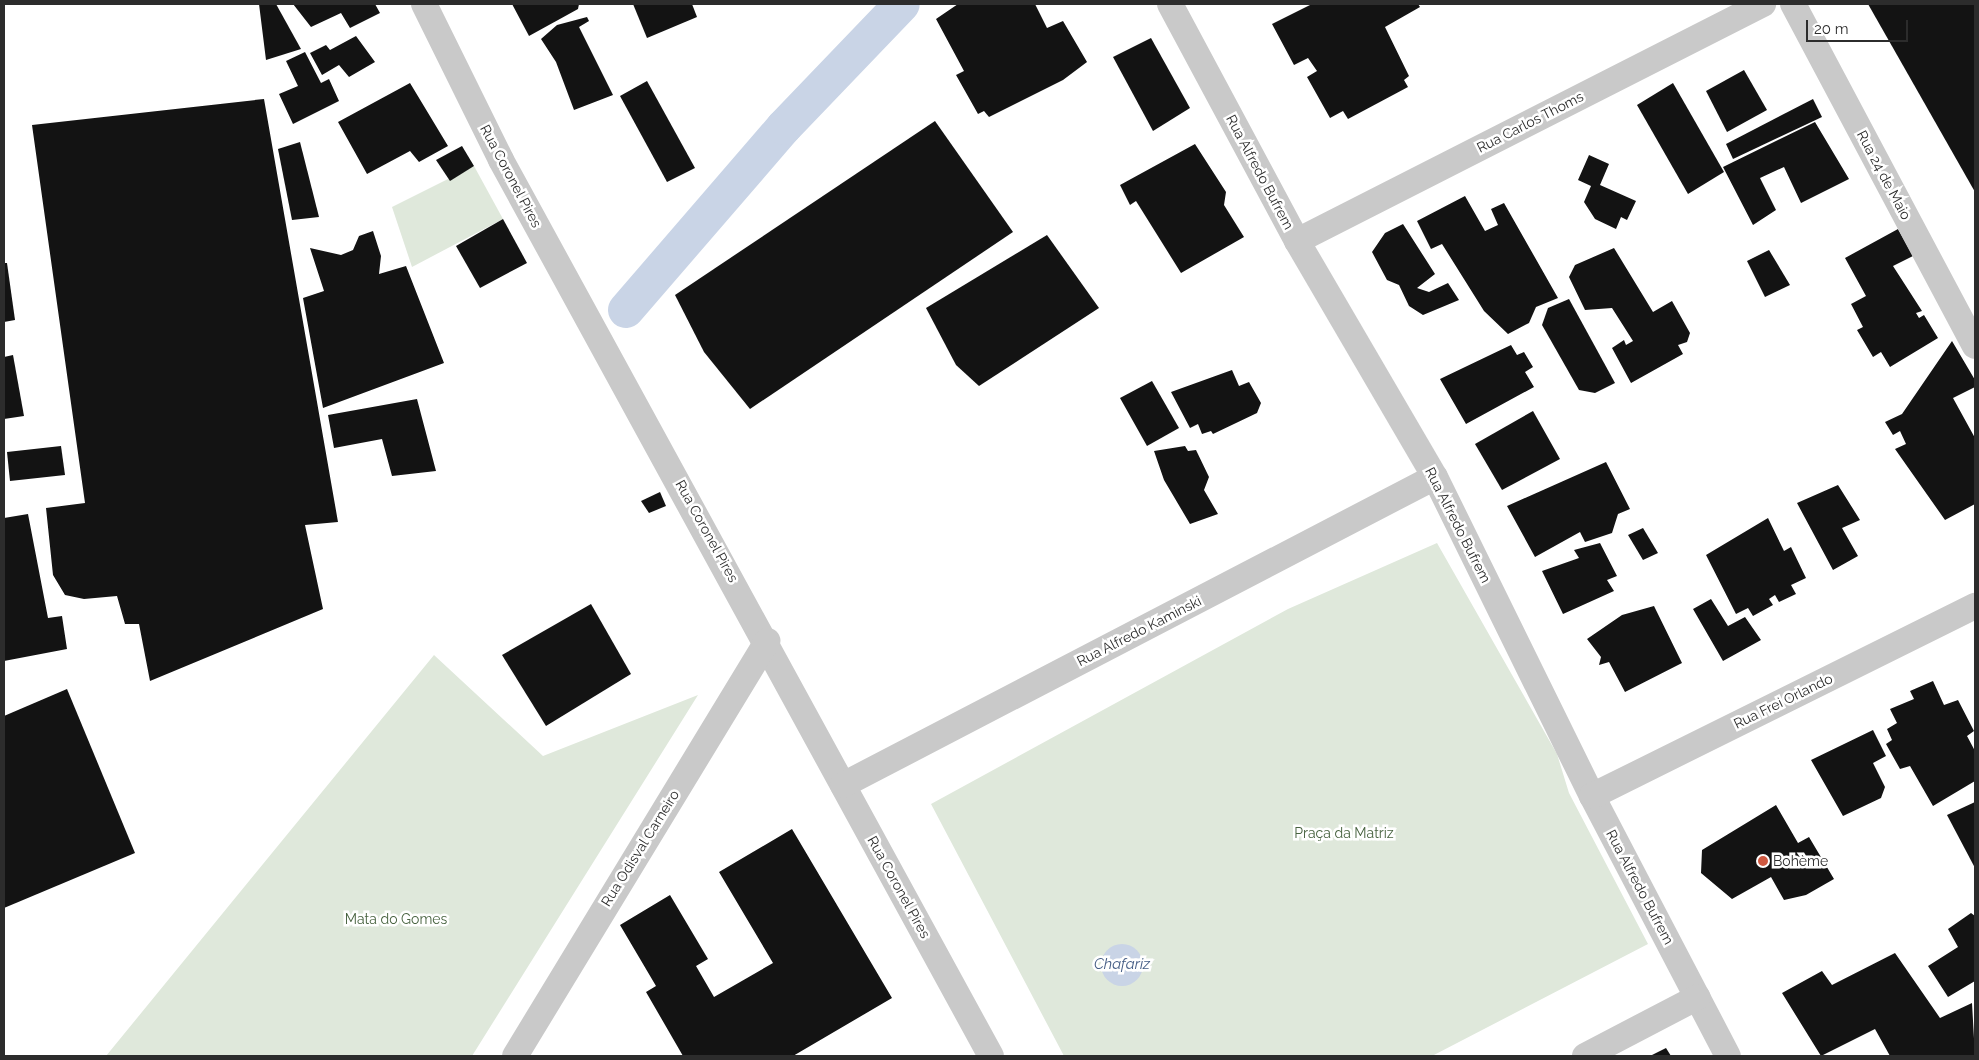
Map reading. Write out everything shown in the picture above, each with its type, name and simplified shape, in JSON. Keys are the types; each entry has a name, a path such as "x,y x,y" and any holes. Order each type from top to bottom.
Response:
{"street":[{"name":"Rua Coronel Pires","path":"424,4 501,160 767,640 843,785 991,1056"},
{"name":"Rua Alfredo Bufrem","path":"1170,4 1297,241 1435,477 1592,796 1728,1056"},
{"name":"Rua Carlos Thoms","path":"1297,241 1763,4"},
{"name":"Rua 24 de Maio","path":"1793,4 1975,346"},
{"name":"Rua Alfredo Kaminski","path":"843,785 1435,477"},
{"name":"Rua Frei Orlando","path":"1592,796 1975,606"},
{"name":"Rua Odisval Carneiro","path":"515,1056 767,640"},
{"path":"1585,1056 1698,997"}],"green space":[{"path":"474,166 503,219 412,267 392,207"},
{"name":"Praça da Matriz","path":"1437,543 1557,754 1569,793 1648,944 1432,1056 1064,1056 931,804 1288,609"},
{"name":"Mata do Gomes","path":"434,655 543,756 698,695 472,1056 106,1056"}],"water":[{"name":"Chafariz","path":"1118,944 1126,944 1137,950 1143,965 1137,980 1126,986 1118,986 1107,980 1101,969 1101,961 1107,950"}],"building":[{"path":"259,4 276,4 301,49 266,60"},
{"path":"293,4 375,4 380,13 350,28 341,13 311,27"},
{"path":"512,4 579,4 578,9 529,36"},
{"path":"633,4 692,4 697,17 647,38"},
{"path":"958,4 1035,4 1047,28 1063,21 1087,62 1063,80 989,117 984,111 978,114 956,75 964,71 936,19"},
{"path":"1312,4 1418,4 1420,7 1385,27 1409,76 1404,80 1408,87 1348,119 1343,111 1330,118 1307,77 1317,71 1308,58 1294,65 1272,24"},
{"path":"1868,4 1975,4 1975,192"},
{"path":"587,17 589,21 579,27 613,95 574,110 556,62 541,39 557,25"},
{"path":"356,36 375,62 349,77 339,65 322,75 310,53 326,45 330,50"},
{"path":"1151,38 1190,108 1153,131 1113,57"},
{"path":"305,52 321,83 329,79 339,101 293,124 279,94 298,86 286,61"},
{"path":"1744,70 1767,110 1727,132 1706,91"},
{"path":"647,81 695,168 667,182 620,96"},
{"path":"410,83 448,146 419,162 410,151 367,174 338,122"},
{"path":"1673,83 1724,172 1688,194 1637,105"},
{"path":"264,99 338,522 305,525 323,609 150,681 139,624 125,624 117,596 84,599 65,595 53,575 46,508 85,503 32,125"},
{"path":"1813,99 1822,117 1733,159 1726,144"},
{"path":"935,121 1013,232 750,409 704,352 675,295"},
{"path":"1815,122 1849,179 1801,203 1784,167 1760,178 1776,210 1753,225 1723,167"},
{"path":"300,142 319,217 292,220 278,149"},
{"path":"1195,144 1226,192 1224,205 1244,237 1181,273 1136,201 1130,205 1120,185"},
{"path":"462,146 474,166 450,181 436,160"},
{"path":"1589,155 1609,164 1600,185 1636,201 1627,220 1621,217 1616,229 1595,219 1584,202 1591,186 1578,180"},
{"path":"1465,196 1485,231 1498,225 1491,209 1504,203 1558,298 1536,307 1529,323 1508,334 1484,311 1442,244 1431,249 1417,221"},
{"path":"503,219 527,263 480,288 456,246"},
{"path":"1403,224 1435,274 1417,288 1429,292 1448,283 1459,300 1423,315 1409,306 1399,285 1387,280 1372,252 1385,233"},
{"path":"1898,229 1913,256 1893,266 1922,311 1916,313 1919,318 1924,315 1938,338 1890,367 1881,352 1873,357 1857,330 1863,327 1851,304 1866,296 1845,258"},
{"path":"373,231 381,256 379,274 406,266 444,363 323,408 303,298 324,291 310,248 341,255 353,250 359,236"},
{"path":"1047,235 1099,308 979,386 956,365 926,308"},
{"path":"1614,248 1653,312 1672,301 1690,333 1687,342 1678,345 1683,354 1631,383 1612,348 1624,340 1626,345 1633,341 1612,308 1585,310 1569,277 1575,265"},
{"path":"1769,250 1790,285 1765,297 1747,261"},
{"path":"4,263 7,263 15,320 4,322"},
{"path":"1569,299 1615,383 1595,393 1579,390 1542,325 1548,308"},
{"path":"1952,341 1975,380 1975,387 1953,398 1975,438 1975,504 1945,520 1895,449 1906,444 1900,431 1893,435 1885,422 1902,414"},
{"path":"1511,345 1517,355 1524,352 1533,367 1525,372 1534,387 1466,424 1440,379"},
{"path":"13,355 24,416 4,419 4,357"},
{"path":"1232,370 1239,386 1249,382 1261,403 1257,413 1213,434 1211,431 1202,434 1198,424 1190,428 1171,392"},
{"path":"1152,381 1179,428 1147,446 1120,398"},
{"path":"417,399 436,471 392,476 382,439 334,448 328,415"},
{"path":"1533,411 1560,459 1502,490 1475,444"},
{"path":"61,446 65,475 10,481 7,452"},
{"path":"1185,446 1188,451 1196,450 1209,477 1204,490 1218,514 1190,524 1164,480 1154,451"},
{"path":"1606,462 1630,509 1618,514 1612,533 1585,542 1580,532 1535,557 1507,506"},
{"path":"1838,485 1860,520 1842,528 1858,556 1833,570 1797,503"},
{"path":"660,492 666,506 649,513 641,501"},
{"path":"28,514 48,618 62,616 67,649 4,661 4,518"},
{"path":"1768,518 1784,551 1791,547 1806,578 1791,585 1796,594 1779,602 1775,595 1769,599 1773,605 1753,616 1748,608 1736,614 1706,555"},
{"path":"1643,528 1658,553 1643,560 1628,535"},
{"path":"1600,543 1617,576 1607,580 1614,591 1563,614 1542,571 1579,558 1574,550"},
{"path":"1711,599 1728,626 1745,617 1761,640 1723,661 1693,609"},
{"path":"591,604 631,674 546,726 502,655"},
{"path":"1654,606 1682,663 1625,692 1609,662 1599,665 1601,657 1587,639 1622,615"},
{"path":"1933,681 1944,705 1958,700 1974,731 1967,736 1975,751 1975,781 1933,806 1910,766 1900,769 1886,744 1892,740 1887,729 1897,723 1890,709 1914,699 1910,691"},
{"path":"67,689 135,853 4,908 4,716"},
{"path":"1873,730 1886,756 1873,763 1885,787 1881,798 1843,816 1811,760"},
{"path":"1975,802 1975,868 1947,815"},
{"name":"Bohème","path":"1776,805 1798,843 1809,837 1834,879 1806,895 1784,900 1771,877 1732,899 1701,873 1702,850"},
{"path":"792,829 892,998 793,1056 683,1056 646,992 656,986 620,925 670,895 708,959 696,966 714,997 773,963 719,872"},
{"path":"1971,913 1975,916 1975,981 1948,997 1928,966 1958,947 1948,929"},
{"path":"1895,953 1940,1018 1972,1003 1975,1056 1890,1056 1875,1029 1821,1056 1782,993 1822,971 1832,985"},
{"path":"1666,1048 1671,1056 1650,1056"}],"waterway":[{"path":"626,310 784,127 902,4"}],"place":[{"name":"Bohème","path":"1763,861"}]}
